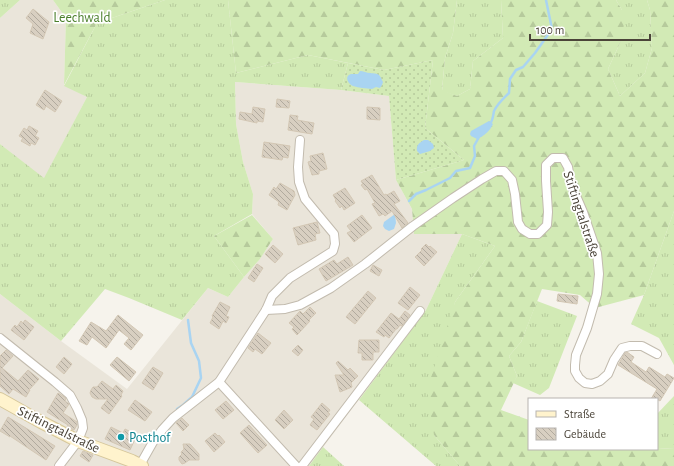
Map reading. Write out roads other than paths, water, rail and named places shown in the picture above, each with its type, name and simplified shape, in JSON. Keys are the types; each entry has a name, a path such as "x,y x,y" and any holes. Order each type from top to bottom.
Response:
{"street":[{"name":"Stiftingtalstraße","path":"0,399 40,422 78,441 132,460 141,465 153,442 173,418 219,382 266,310 272,296 290,278 333,251 335,244 334,234 305,198 299,182 298,168 300,140"},
{"name":"Stiftingtalstraße","path":"266,310 285,309 300,305 331,288 365,264 413,226 482,179 496,172 504,171 512,180 518,222 522,229 530,234 538,234 547,225 548,212 546,165 553,158 563,158 568,167 571,184 583,212 597,253 599,274 597,294 587,328 576,355 574,365 575,371 579,378 585,383 592,384 600,381 608,374 614,360 622,348 642,346 657,354"},
{"path":"302,466 420,311"},
{"path":"0,338 70,395 78,408 84,428 78,441 59,466"},
{"path":"219,382 296,466"}],"water":[{"path":"360,71 378,74 383,82 380,88 376,87 372,89 351,85 348,82 348,76 351,74 358,74"},
{"path":"489,121 493,124 486,133 477,139 471,136 471,131"},
{"path":"424,140 428,140 433,144 434,148 420,154 417,151 417,146"},
{"path":"395,214 396,223 394,229 389,231 385,229 383,226 384,222"}],"waterway":[{"path":"490,124 494,111 509,93 510,79 516,70 523,67 535,53 552,29 546,0"},
{"path":"409,201 416,194 450,178 456,171 470,168 475,156 474,146 479,137"},
{"path":"177,409 192,397 201,378 199,361 191,343 188,320"}],"place":[{"name":"Posthof","path":"121,437"}],"park label":[{"name":"Leechwald","path":"82,17"}]}
